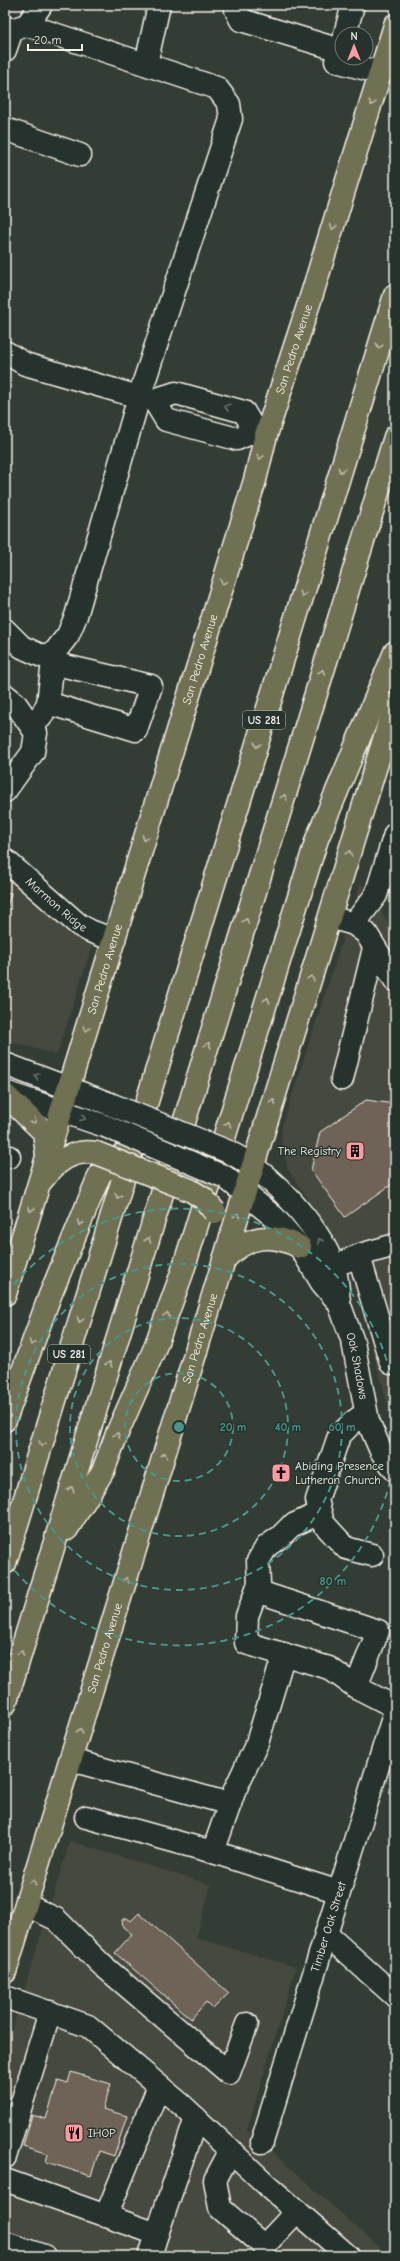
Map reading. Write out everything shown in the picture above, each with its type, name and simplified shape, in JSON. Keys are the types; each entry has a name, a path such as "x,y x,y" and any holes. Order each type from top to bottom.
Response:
{"main road":[{"name":"San Pedro Avenue","path":"6,1289 255,480 260,433 381,73 395,25"},
{"name":"US 281","path":"5,1563 395,295"},
{"path":"5,1704 395,437"},
{"path":"52,1553 103,1471 118,1431 160,1333 182,1273 313,851 340,782 395,652"},
{"name":"San Pedro Avenue","path":"5,1972 395,704"},
{"path":"5,1095 44,1132 47,1156"},
{"path":"5,1420 46,1305 100,1174 134,1145"},
{"path":"39,1184 51,1168 67,1156 82,1152 96,1153 190,1190 203,1198 215,1212 222,1226 226,1255 240,1245 258,1238 280,1239 300,1247"}],"street":[{"path":"12,33 41,5"},
{"path":"146,64 159,5"},
{"path":"237,5 236,10 242,20 334,40"},
{"path":"347,26 353,5"},
{"path":"5,791 33,752 35,731 48,703 53,658 68,635 76,616 146,398 231,120 229,104 217,88 146,64 12,33"},
{"path":"355,66 381,73"},
{"path":"5,129 80,155"},
{"path":"5,352 25,364 146,398 176,393 244,412 260,433 237,439 166,420 146,398"},
{"path":"194,428 204,401"},
{"path":"5,630 22,647 42,656 151,686 136,730 48,703"},
{"path":"5,696 15,703 35,731"},
{"path":"354,924 376,895 395,834"},
{"name":"Marmon Ridge","path":"5,860 80,925 90,931 114,940"},
{"path":"330,917 354,924 366,933 395,980"},
{"path":"342,1079 374,948"},
{"name":"Oak Shadows","path":"5,1064 229,1152 254,1166 276,1186 304,1219 334,1266 337,1278 339,1303"},
{"name":"Oak Shadows","path":"5,1092 104,1126 225,1177 245,1191 274,1217 300,1247 322,1283 339,1303 349,1327 366,1413 376,1441 395,1470"},
{"path":"334,1266 359,1256 395,1246"},
{"path":"359,1256 393,1362 359,1372"},
{"path":"366,1413 352,1423 339,1436 317,1500 323,1523 346,1548 372,1555"},
{"path":"320,1513 291,1526 267,1546 258,1561 259,1584 247,1616 246,1643 329,1668 356,1687 395,1707"},
{"path":"256,1591 378,1631 356,1687"},
{"path":"213,1852 230,1804 257,1743 284,1654"},
{"name":"Timber Oak Street","path":"262,2142 395,1711"},
{"path":"70,1760 230,1804"},
{"path":"86,1818 213,1852 339,1892"},
{"path":"26,1905 56,1919 101,1964 229,2073 247,2024"},
{"path":"326,1934 395,1996"},
{"path":"5,1997 88,2026 196,2118 348,2256"},
{"path":"5,2157 50,2012"},
{"path":"106,2216 159,2086"},
{"path":"150,2256 196,2118"},
{"path":"232,2150 215,2180 220,2208 264,2246 297,2211"},
{"path":"5,2180 157,2234"},
{"path":"5,2243 44,2256"}],"shaded area":[{"path":"5,873 92,946 57,1055 5,1040"},
{"path":"361,883 395,933 395,1402 388,1405 353,1280 338,1247 321,1218 288,1170 281,1140 282,1126"},
{"path":"70,1841 211,1885 196,1938 296,1967 247,2130 389,2256 5,2256 5,2052"}],"building":[{"path":"5,892 11,893 5,915"},
{"name":"The Registry","path":"366,1100 395,1104 395,1182 345,1217 311,1170 320,1132"},
{"path":"139,1913 229,1993 213,2009 206,2002 191,2019 115,1953 132,1934 123,1927 122,1920 127,1918 131,1921"},
{"name":"IHOP","path":"71,2072 111,2084 103,2109 127,2116 114,2156 99,2151 91,2176 46,2162 48,2154 23,2146 32,2115 46,2119 58,2080 68,2083"}],"place":[{"name":"The Registry","path":"355,1151"},
{"name":"Abiding Presence Lutheran Church","path":"281,1473"},
{"name":"IHOP","path":"74,2133"}]}
